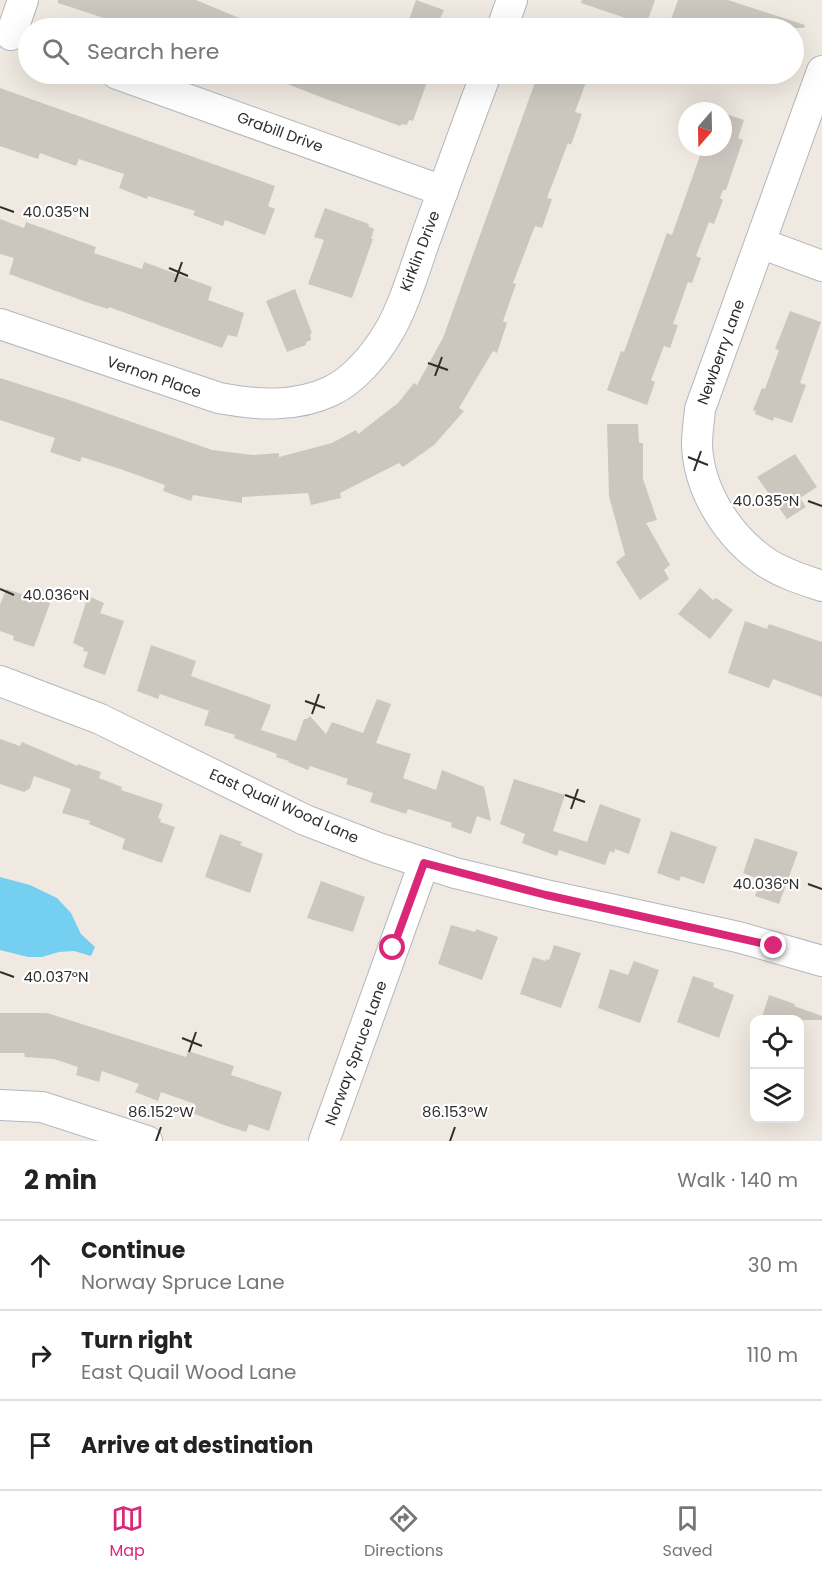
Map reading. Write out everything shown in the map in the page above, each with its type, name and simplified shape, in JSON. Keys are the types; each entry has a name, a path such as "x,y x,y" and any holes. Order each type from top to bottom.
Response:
{"street":[{"path":"13,36 23,0"},
{"path":"506,18 512,0"},
{"name":"Newberry Lane","path":"822,71 700,409 697,446 704,485 726,524 744,546 769,564 822,586"},
{"name":"Grabill Drive","path":"145,84 443,191"},
{"name":"Kirklin Drive","path":"313,397 332,390 352,375 372,356 389,332 412,277 482,84"},
{"path":"760,243 822,266"},
{"name":"Vernon Place","path":"0,324 219,398 246,403 276,404 313,397"},
{"name":"East Quail Wood Lane","path":"0,681 100,720 305,820 378,848 424,863 546,895 738,937 822,961"},
{"name":"Norway Spruce Lane","path":"324,1141 424,863"},
{"path":"0,1105 42,1107 147,1141"}],"water":[{"path":"0,877 30,885 57,898 71,913 81,934 95,947 91,956 74,951 42,957 28,957 0,950"}],"building":[{"path":"58,0 196,0 239,18 104,18 58,3"},
{"path":"416,0 444,10 440,18 410,18"},
{"path":"582,0 655,0 649,18 625,18 581,3"},
{"path":"678,0 728,0 783,18 671,18"},
{"path":"287,84 426,84 413,121 409,120 407,125 400,126"},
{"path":"534,84 585,84 575,112 582,114 547,198 552,199 542,228 535,226 513,283 516,284 503,321 507,323 497,353 493,351 459,408 464,411 434,445 403,467 399,463 340,493 341,498 311,505 308,493 242,497 242,503 193,495 191,501 163,491 165,485 120,469 82,457 80,462 50,452 55,438 0,420 0,378 212,450 253,455 279,453 279,457 332,443 356,430 358,434 398,403 414,383 417,385 443,338"},
{"path":"0,88 275,186 268,206 275,209 265,235 225,220 223,226 193,215 195,211 148,196 147,199 119,188 124,174 79,159 76,166 40,153 38,159 0,146"},
{"path":"732,116 744,120 738,138 743,140 726,190 723,190 720,198 723,200 714,224 709,222 696,256 701,258 692,283 688,282 673,324 678,325 670,348 664,346 651,380 655,382 647,405 607,390 621,351 624,352 667,233 672,235 700,156 732,156"},
{"path":"325,208 369,224 368,226 374,229 371,239 373,239 352,298 308,284 324,240 314,237"},
{"path":"0,219 24,228 26,222 96,247 94,253 142,269 144,262 212,287 208,300 244,313 237,337 228,335 222,348 9,274 14,258 0,254"},
{"path":"295,289 312,333 310,334 311,340 306,342 306,345 287,352 266,301"},
{"path":"790,311 821,322 800,383 806,385 792,423 774,417 773,421 755,414 756,411 753,410 762,388 765,389 779,350 775,349"},
{"path":"607,424 638,424 639,443 643,443 643,479 657,520 646,523 670,565 664,570 669,579 640,600 616,562 625,555 609,496"},
{"path":"795,454 817,487 800,498 806,507 787,519 757,477"},
{"path":"700,588 713,600 716,598 733,610 710,639 678,614"},
{"path":"6,589 50,603 34,647 13,640 14,636 0,631 0,605"},
{"path":"88,596 104,603 100,613 124,621 105,675 83,667 88,652 73,643"},
{"path":"745,621 767,629 769,624 822,642 822,697 773,679 769,688 728,673"},
{"path":"151,645 196,661 191,676 271,705 261,730 296,741 304,719 310,716 326,734 332,722 363,733 377,699 391,704 376,743 411,754 403,778 436,790 442,770 484,787 491,821 477,816 471,834 451,827 452,823 408,809 406,814 370,802 373,793 346,784 348,779 310,766 308,770 276,757 277,754 234,738 235,735 204,725 209,711 160,694 158,699 137,691"},
{"path":"0,739 20,746 22,742 78,766 78,764 101,772 99,778 122,787 121,790 163,804 158,818 161,819 160,822 175,827 162,863 122,849 125,839 89,824 90,821 62,813 71,789 34,776 30,788 24,792 0,784"},
{"path":"514,779 565,795 553,831 587,842 600,804 641,819 629,854 615,849 614,853 610,851 605,865 559,850 557,856 522,843 525,834 500,824"},
{"path":"671,831 717,847 704,884 681,876 679,881 657,873"},
{"path":"220,834 242,842 240,845 263,854 250,893 205,877"},
{"path":"755,838 798,852 779,904 755,896 761,880 743,873"},
{"path":"321,881 365,897 353,932 307,918"},
{"path":"451,925 475,932 476,929 498,937 482,980 438,964"},
{"path":"554,945 581,953 561,1008 520,994 533,957 549,960"},
{"path":"634,961 659,970 640,1023 598,1008 610,969 628,975"},
{"path":"693,976 714,983 713,987 734,995 719,1038 677,1022"},
{"path":"769,995 822,1016 822,1020 804,1020 804,1015 763,1015"},
{"path":"0,1013 47,1013 186,1057 188,1051 234,1066 231,1075 282,1092 269,1131 249,1124 246,1132 224,1125 192,1113 195,1104 161,1092 158,1101 135,1092 139,1084 102,1071 99,1082 76,1075 78,1067 54,1059 25,1057 24,1053 0,1053"}],"route":[{"path":"393,948 424,863 455,873 546,895 774,946"}]}
